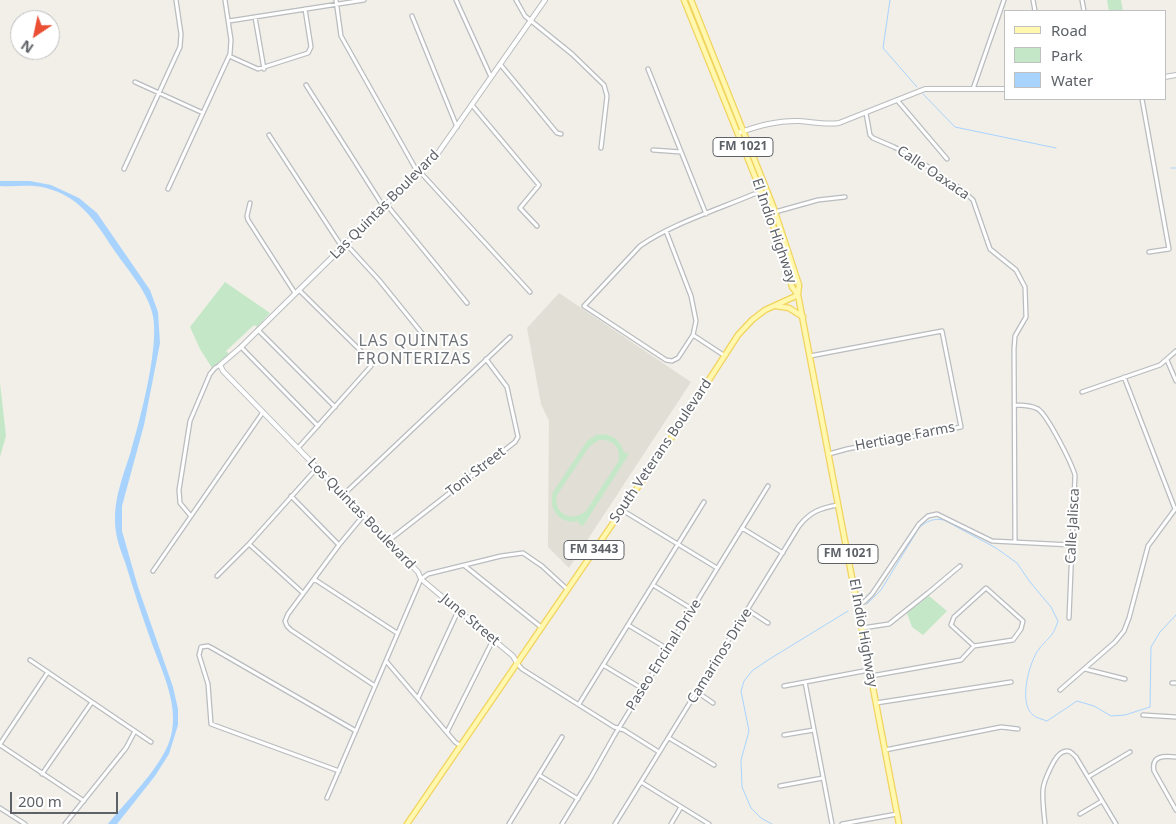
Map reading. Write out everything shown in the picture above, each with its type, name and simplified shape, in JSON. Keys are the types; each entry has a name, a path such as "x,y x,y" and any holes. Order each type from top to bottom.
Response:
{"main road":[{"name":"El Indio Highway","path":"684,0 762,194 785,259 792,287 798,295"},
{"name":"El Indio Highway","path":"690,0 776,212 799,286 798,295 898,824"},
{"name":"South Veterans Boulevard","path":"407,824 745,327 772,306 798,295"},
{"path":"772,306 789,308 803,317"}],"street":[{"path":"124,168 181,43 176,0"},
{"path":"168,189 229,56 231,45 225,0"},
{"path":"229,21 336,2 364,0"},
{"path":"456,0 491,77"},
{"path":"516,0 525,16 572,54 604,84 607,96 601,148"},
{"name":"Las Quintas Boulevard","path":"220,365 438,153 545,0"},
{"path":"972,89 1004,0"},
{"path":"336,2 341,36 418,173 422,174 435,187 530,292"},
{"path":"229,56 255,69 264,68 310,51 311,44 305,9"},
{"path":"412,16 457,126"},
{"path":"255,17 264,68"},
{"path":"500,64 557,133 561,134"},
{"path":"648,69 706,214"},
{"path":"135,82 203,113"},
{"path":"306,85 385,205 467,302"},
{"path":"738,133 762,125 785,121 834,124 925,89 1004,88"},
{"path":"898,100 946,159"},
{"path":"1142,100 1169,249 1150,252"},
{"path":"472,105 539,185 520,208 537,226"},
{"name":"Calle Oaxaca","path":"866,113 870,135 873,138 887,143 915,158 971,197 990,249 1010,264 1020,275 1025,288 1027,307 1024,322 1018,330 1015,340 1015,542"},
{"path":"269,135 344,245 379,280 425,337"},
{"path":"653,150 681,152"},
{"path":"666,231 694,310 696,321 693,335 680,356 672,361 666,360 584,306 640,246 666,231 706,214 754,194 768,192"},
{"path":"776,212 818,200 845,197"},
{"path":"250,203 248,220 297,291 364,352 371,362 371,366 298,448"},
{"path":"258,330 335,407"},
{"name":"Hertiage Farms","path":"810,356 942,331 961,427 829,454"},
{"path":"693,335 724,356"},
{"path":"343,495 510,336"},
{"path":"241,346 318,426"},
{"path":"1082,392 1160,364 1176,351"},
{"name":"Toni Street","path":"388,541 515,442 518,437 507,387 486,359"},
{"path":"1167,360 1176,381"},
{"path":"190,515 180,503 179,497 189,428 210,374 220,365"},
{"name":"Los Quintas Boulevard","path":"220,365 223,371 418,572 421,579 375,686"},
{"path":"1060,690 1124,632 1148,546 1176,508 1124,378"},
{"name":"Calle Jalisca","path":"1014,405 1032,406 1042,413 1073,469 1075,482 1070,618"},
{"path":"153,571 263,412"},
{"path":"217,576 249,544 317,468"},
{"name":"Paseo Encinal Drive","path":"562,824 768,486"},
{"path":"290,496 339,546"},
{"path":"579,704 704,502"},
{"name":"Camarinos Drive","path":"615,824 807,516 818,510 838,505"},
{"path":"622,510 717,568"},
{"path":"857,603 864,602 872,594 919,524 928,516 937,514 992,541 1072,544"},
{"path":"327,798 375,686 291,630 285,621 303,593 363,516"},
{"path":"742,528 783,553"},
{"path":"249,544 303,593"},
{"path":"421,579 428,574 501,556 523,553 542,566 567,589"},
{"path":"464,565 541,627"},
{"path":"862,628 889,624 960,566"},
{"path":"314,579 397,633"},
{"name":"June Street","path":"421,579 513,656 517,663"},
{"path":"653,585 692,609"},
{"path":"784,686 961,660 974,646 1013,640 1021,629 1023,621 986,588 954,617 951,625 974,646"},
{"path":"418,698 458,610"},
{"path":"748,610 768,623"},
{"path":"628,625 668,649"},
{"path":"447,732 493,640"},
{"path":"339,771 211,724 208,684 199,655 201,647 208,646 356,731"},
{"path":"30,660 151,742"},
{"path":"386,661 460,746"},
{"path":"517,663 522,669 614,727 619,728 660,752"},
{"path":"603,665 643,689"},
{"path":"1085,669 1125,678"},
{"path":"48,672 0,745 84,801"},
{"path":"805,682 832,824"},
{"path":"876,703 1010,682"},
{"path":"697,692 713,702"},
{"path":"42,774 92,702"},
{"path":"1143,715 1176,717"},
{"path":"885,750 1001,727 1018,729"},
{"path":"784,735 814,730"},
{"path":"65,824 126,748 135,731"},
{"path":"509,824 562,738"},
{"path":"669,738 714,765"},
{"path":"1045,824 1044,782 1061,752 1071,752 1076,757 1116,824"},
{"path":"1088,777 1130,752"},
{"path":"1176,757 1161,756 1153,764 1154,771 1176,810"},
{"path":"539,775 578,799"},
{"path":"780,786 823,778"},
{"path":"641,782 709,824"},
{"path":"1080,814 1102,801"},
{"path":"671,824 681,807"},
{"path":"0,808 25,824"},
{"path":"842,824 896,814"}],"shaded area":[{"path":"559,293 691,382 569,568 548,547 549,421 541,404 527,328"}],"green space":[{"path":"1107,0 1121,0 1123,10 1109,10"},
{"path":"225,282 270,313 257,327 254,325 226,351 229,354 212,368 200,349 190,327"},
{"path":"0,383 6,436 0,457"},
{"path":"604,434 611,436 619,443 624,453 629,454 583,526 578,523 579,521 566,521 557,515 552,505 553,492 587,441 596,435","holes":["599,440 615,445 619,453 618,462 586,511 581,515 565,515 558,507 557,495 589,447"]},
{"path":"929,596 947,611 923,635 912,627 907,613"}],"water":[{"path":"0,181 30,181 51,185 79,198 97,213 150,290 158,312 160,343 144,425 122,506 122,531 138,587 173,687 178,709 178,725 169,754 155,776 117,824 108,824 149,776 163,756 172,731 173,718 169,690 143,619 115,526 118,495 135,437 152,361 154,325 152,312 135,278 99,228 77,203 58,192 46,188 0,186"}],"waterway":[{"path":"890,0 883,48 917,87"},
{"path":"923,94 955,127 1056,148"},
{"path":"1171,168 1176,168"},
{"path":"867,604 881,590 919,528 930,521 944,520 996,548 1017,563 1051,607 1058,621 1052,634 1035,655 1027,682 1026,701 1029,709 1034,716 1047,721 1077,701 1094,706 1111,716 1125,715 1150,707 1151,647 1160,632 1176,615"},
{"path":"772,824 761,818 751,808 742,787 741,760 749,731 741,691 744,681 752,671 768,660 848,611"}],"district":[{"name":"LAS QUINTAS FRONTERIZAS","path":"414,350"}]}
